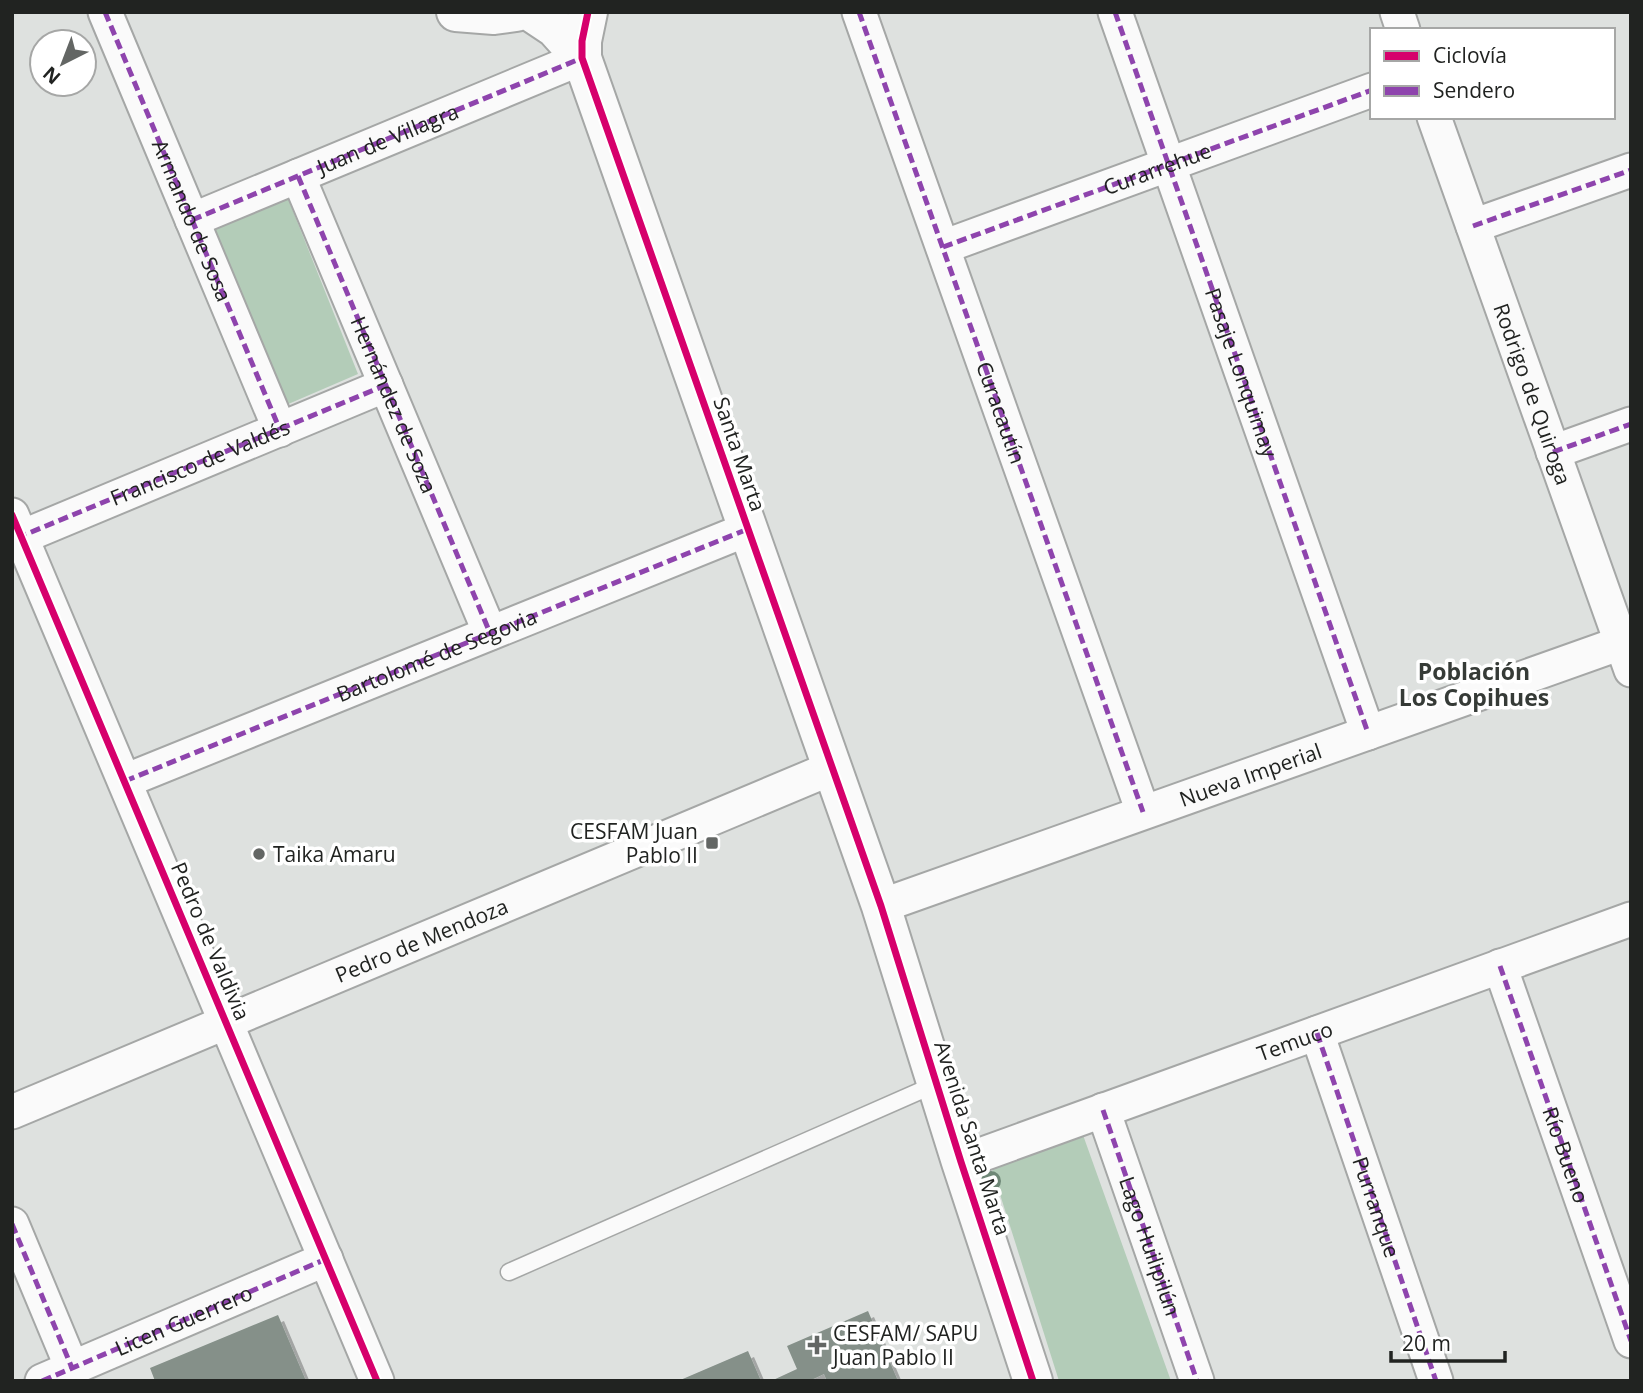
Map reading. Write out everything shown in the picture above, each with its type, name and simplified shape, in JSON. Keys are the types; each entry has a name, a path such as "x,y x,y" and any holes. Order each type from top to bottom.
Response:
{"street":[{"name":"Armando de Sosa","path":"105,12 280,430"},
{"path":"456,12 495,15 516,12"},
{"name":"Santa Marta","path":"531,12 555,28 582,58"},
{"name":"Santa Marta","path":"588,12 582,41 582,58 881,906"},
{"name":"Curacautín","path":"859,12 1143,812"},
{"name":"Pasaje Lonquimay","path":"1115,12 1368,733"},
{"name":"Juan de Villagra","path":"192,220 582,58"},
{"name":"Curarrehue","path":"943,247 1370,91"},
{"name":"Rodrigo de Quiroga","path":"1435,119 1626,657"},
{"path":"1473,226 1631,170"},
{"name":"Hernández de Soza","path":"298,176 490,633"},
{"name":"Francisco de Valdés","path":"15,531 280,430 386,386"},
{"path":"1553,452 1631,424"},
{"name":"Bartolomé de Segovia","path":"125,781 748,529"},
{"name":"Pedro de Valdivia","path":"15,531 125,781 377,1381"},
{"name":"Nueva Imperial","path":"881,906 1368,733 1626,657"},
{"name":"Pedro de Mendoza","path":"12,1112 832,768"},
{"name":"Avenida Santa Marta","path":"881,906 1033,1381"},
{"name":"Temuco","path":"961,1162 1631,919"},
{"name":"Río Bueno","path":"1500,966 1631,1341"},
{"name":"Purranque","path":"1317,1033 1436,1381"},
{"name":"Lago Huilipilún","path":"1103,1110 1196,1381"},
{"path":"12,1224 57,1374"},
{"name":"Licen Guerrero","path":"57,1374 326,1259"}],"lane":[{"path":"509,1272 936,1084"}],"green space":[{"path":"285,191 358,374 286,405 208,221"},
{"path":"1083,1135 1171,1381 1059,1381 991,1166"}],"building":[{"path":"868,1311 898,1381 827,1381 824,1374 809,1381 771,1381 797,1369 787,1346"},
{"path":"278,1315 306,1381 155,1381 150,1368"},
{"path":"748,1351 761,1381 678,1381"}],"marked path":[{"path":"105,12 280,430"},
{"path":"859,12 1143,812"},
{"path":"1115,12 1368,733"},
{"path":"192,220 582,58"},
{"path":"943,247 1370,91"},
{"path":"1473,226 1631,170"},
{"path":"298,176 490,633"},
{"path":"17,538 386,385"},
{"path":"1553,452 1631,424"},
{"path":"125,781 748,529"},
{"path":"1500,966 1631,1341"},
{"path":"1317,1033 1436,1381"},
{"path":"1103,1110 1197,1381"},
{"path":"12,1224 72,1368"},
{"path":"42,1381 326,1259"}],"cycle path":[{"path":"588,12 582,41 582,58 881,906 1033,1381"},
{"path":"12,515 377,1381"}],"place":[{"name":"CESFAM Juan Pablo II","path":"712,843"},
{"name":"Taika Amaru","path":"259,854"},
{"name":"CESFAM/ SAPU Juan Pablo II","path":"817,1345"}],"district":[{"name":"Población Los Copihues","path":"1474,684"}]}
